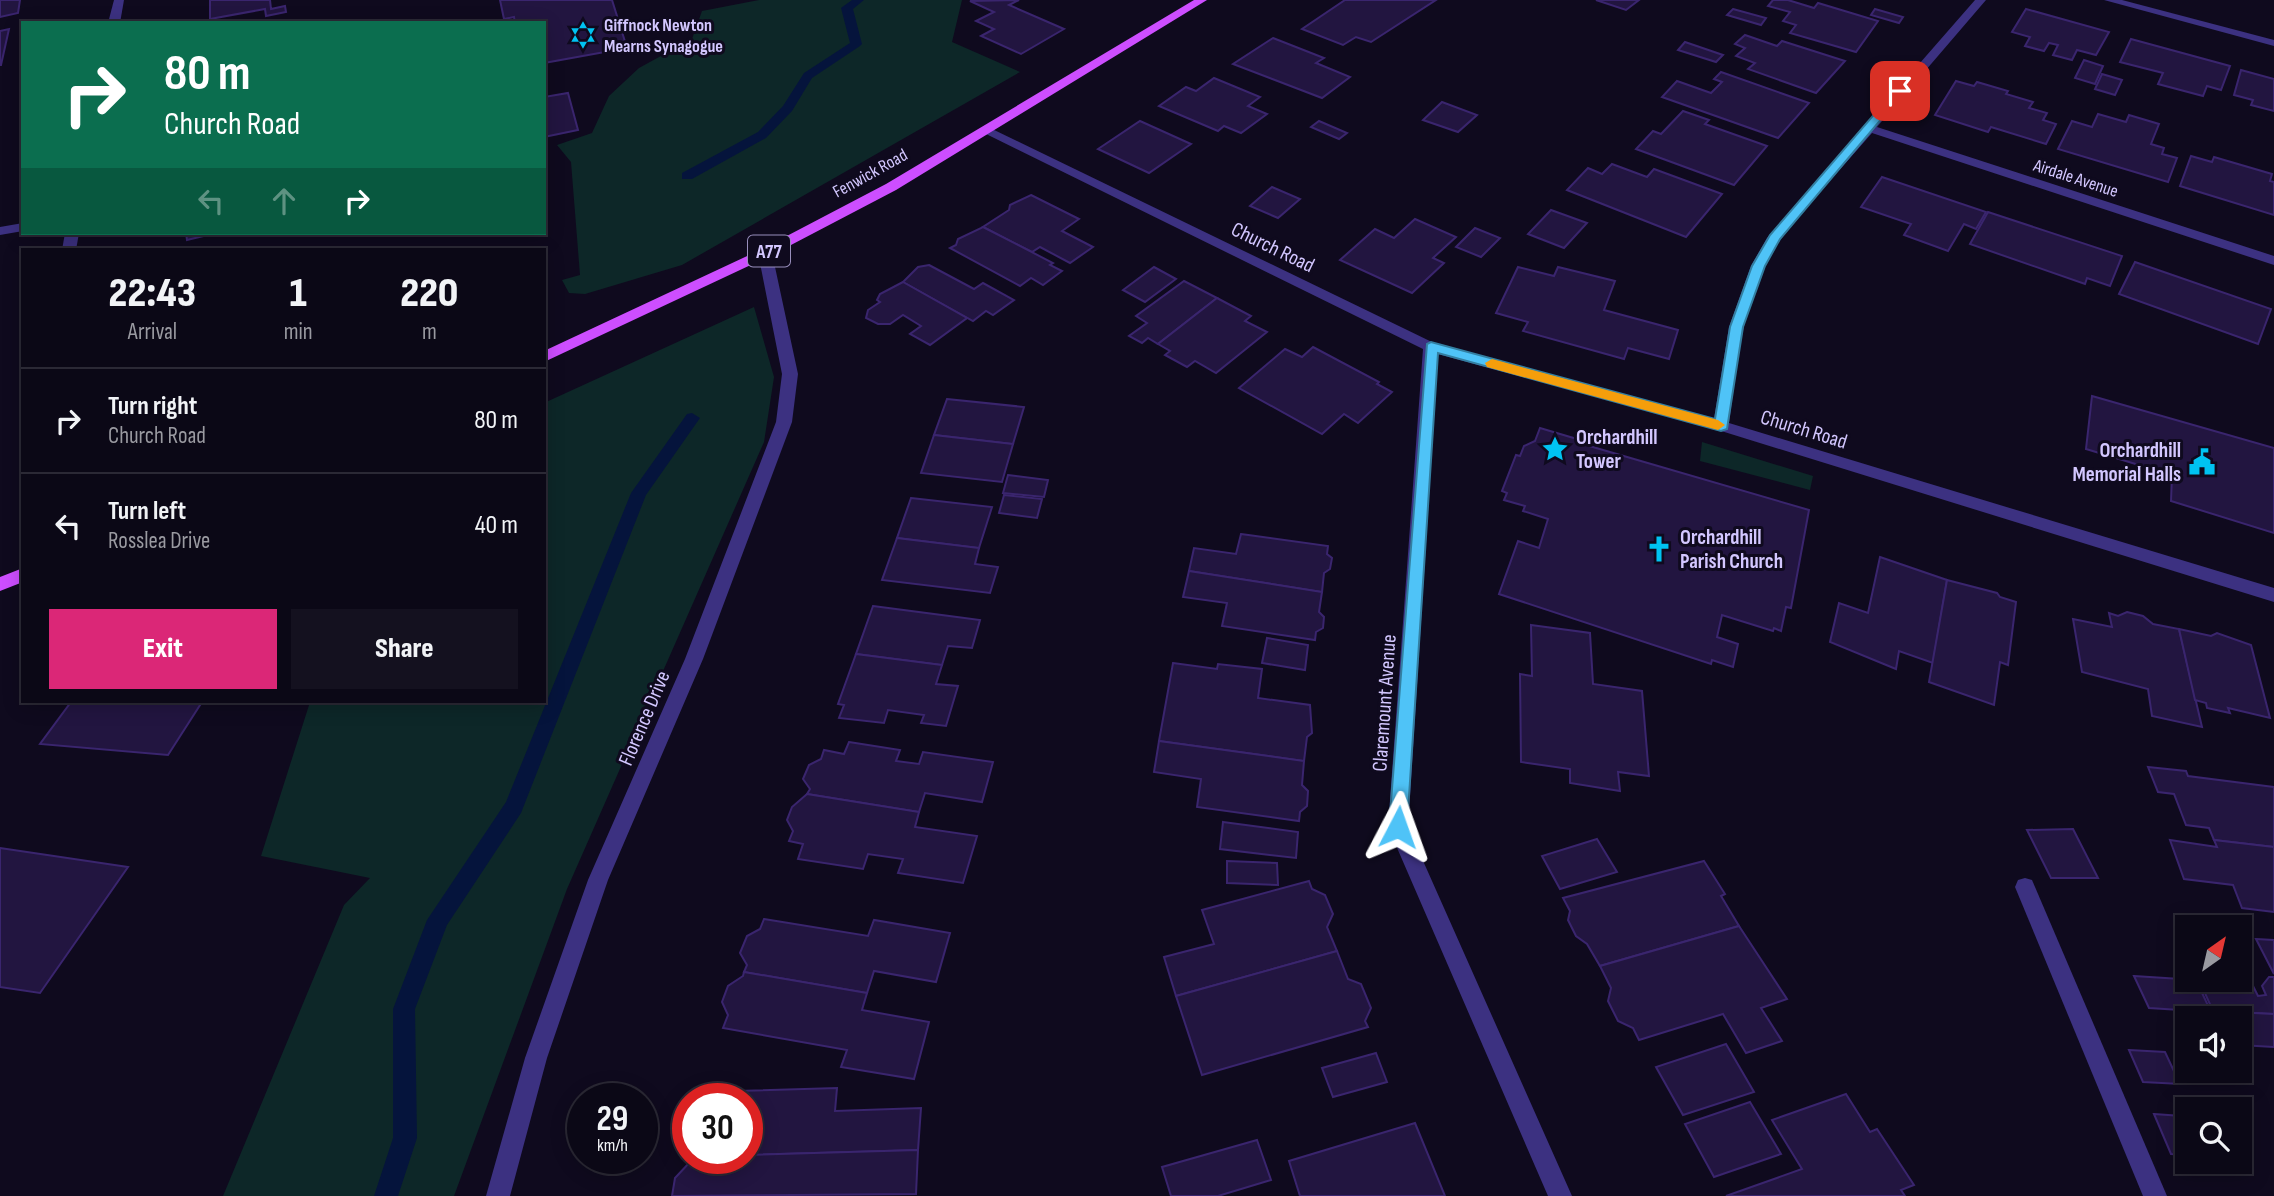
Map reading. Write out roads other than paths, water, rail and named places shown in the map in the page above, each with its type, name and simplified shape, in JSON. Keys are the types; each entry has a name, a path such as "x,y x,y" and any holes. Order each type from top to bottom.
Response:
{"main road":[{"name":"Fenwick Road","path":"546,356 765,253 891,187 1202,0"},
{"path":"0,584 21,576"}],"street":[{"path":"114,21 119,0"},
{"path":"1721,426 1736,327 1758,266 1774,238 1981,0"},
{"path":"2109,0 2274,43"},
{"name":"Airdale Avenue","path":"1868,128 2274,261"},
{"name":"Church Road","path":"986,131 1431,347 1721,426 2274,595"},
{"path":"0,231 21,227"},
{"name":"Florence Drive","path":"498,1196 536,1058 598,880 694,659 784,422 790,374 765,253"},
{"name":"Claremount Avenue","path":"1431,347 1398,827 1560,1196"},
{"path":"2025,887 2155,1196"}],"waterway":[{"path":"687,176 762,135 788,108 808,76 856,44 847,8 859,0"},
{"path":"386,1196 405,1138 404,1009 438,920 514,807 639,493 692,418"}],"place":[{"name":"Giffnock Newton Mearns Synagogue","path":"583,35"},
{"name":"Orchardhill Tower","path":"1555,449"},
{"name":"Orchardhill Memorial Halls","path":"2202,462"},
{"name":"Orchardhill Parish Church","path":"1659,549"}]}
